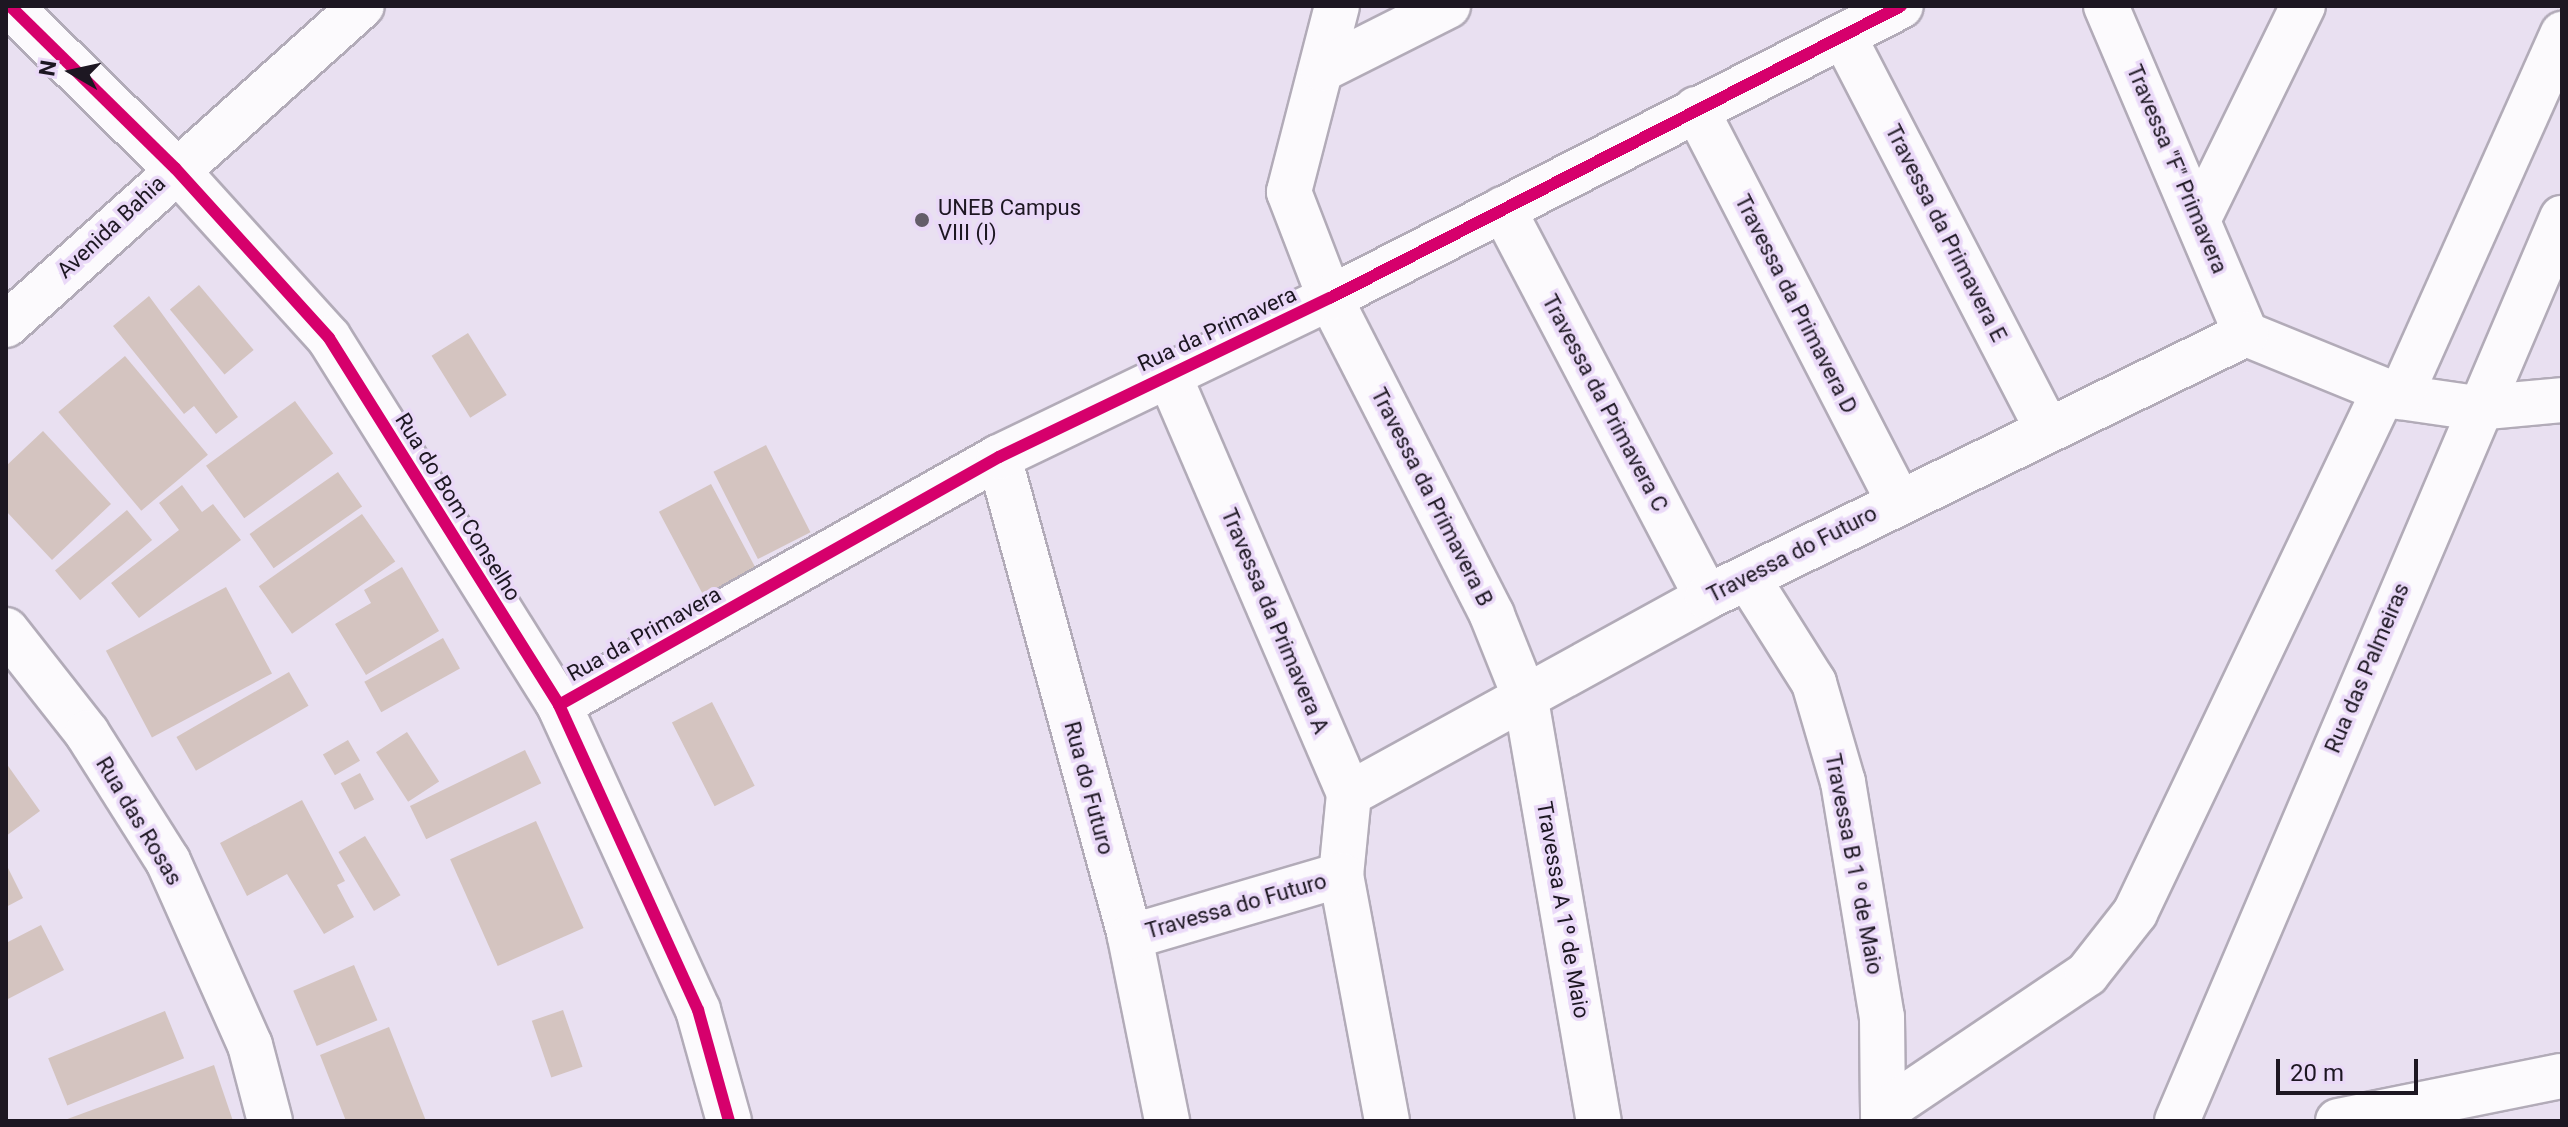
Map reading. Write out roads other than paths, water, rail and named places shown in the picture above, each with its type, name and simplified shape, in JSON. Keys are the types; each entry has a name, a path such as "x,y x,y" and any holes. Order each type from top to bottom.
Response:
{"street":[{"name":"Rua do Bom Conselho","path":"10,6 175,168 329,338 559,705 698,1010 729,1121"},
{"name":"Avenida Bahia","path":"6,325 175,168 362,6"},
{"name":"Travessa da Primavera B","path":"1337,6 1289,192 1330,298 1492,615 1526,700"},
{"path":"1323,69 1448,6"},
{"name":"Rua da Primavera","path":"559,705 999,457 1168,373 1330,298 1901,6"},
{"name":"Travessa \"F\" Primavera","path":"2106,6 2200,216 2246,334"},
{"path":"2200,216 2303,6"},
{"path":"1884,1116 2087,974 2135,913 2392,395 2562,34"},
{"name":"Travessa da Primavera E","path":"1844,37 2047,428"},
{"name":"Travessa da Primavera D","path":"1696,109 1897,499"},
{"name":"Travessa da Primavera C","path":"1503,209 1707,597"},
{"name":"Rua das Palmeiras","path":"2177,1121 2476,408 2562,218"},
{"path":"2246,334 2392,395 2476,408 2562,400"},
{"name":"Travessa do Futuro","path":"1349,794 1526,700 1707,597 1749,580 1897,499 2246,334"},
{"name":"Travessa da Primavera A","path":"1168,373 1349,794 1341,875 1387,1121"},
{"name":"Rua do Futuro","path":"999,457 1130,937 1167,1121"},
{"name":"Travessa B 1 º de Maio","path":"1749,580 1814,683 1843,782 1882,1017 1884,1116"},
{"name":"Rua das Rosas","path":"6,630 87,733 168,861 250,1045 270,1121"},
{"name":"Travessa A 1º de Maio","path":"1526,700 1599,1121"},
{"name":"Travessa do Futuro","path":"1130,937 1341,875"},
{"path":"2338,1121 2562,1076"}],"place":[{"name":"UNEB Campus VIII (I)","path":"922,220"}]}
